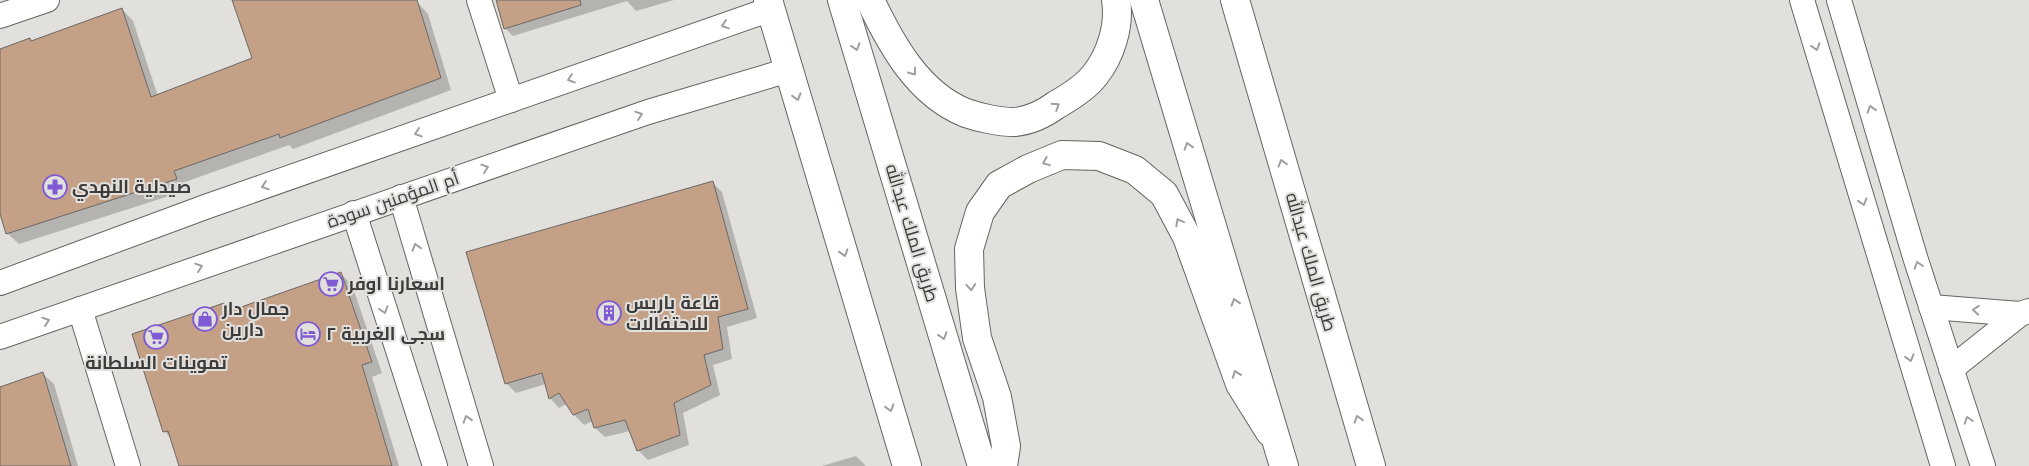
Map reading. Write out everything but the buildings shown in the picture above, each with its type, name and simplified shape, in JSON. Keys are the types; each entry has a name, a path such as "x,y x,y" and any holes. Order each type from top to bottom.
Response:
{"main road":[{"name":"طريق الملك عبدالله","path":"842,0 982,466"},
{"path":"870,0 884,28 915,77 938,96 966,113 1016,122 1044,113 1074,94 1095,75 1112,44 1118,12 1116,0"},
{"path":"1144,0 1281,456"},
{"name":"طريق الملك عبدالله","path":"1234,0 1371,466"},
{"path":"769,5 907,466"},
{"path":"1002,466 1006,446 996,397 977,338 970,288 969,249 980,212 999,185 1028,169 1062,155 1098,156 1135,170 1164,194 1187,237 1240,384 1281,456"}],"street":[{"path":"0,16 47,0"},
{"path":"479,0 511,100"},
{"path":"1802,0 1943,466"},
{"path":"1839,0 1931,306 1983,466"},
{"path":"0,283 208,206 511,100 769,5"},
{"name":"أم المؤمنين سودة","path":"0,337 648,112 789,70"},
{"path":"401,197 481,466"},
{"path":"354,213 434,466"},
{"path":"1931,306 2024,313"},
{"path":"80,309 128,466"},
{"path":"1951,369 2024,313"}],"place":[{"name":"صيدلية النهدي","path":"55,187"},
{"name":"اسعارنا اوفر","path":"331,284"},
{"name":"قاعة باريس للاحتفالات","path":"609,313"},
{"name":"جمال دار دارين","path":"205,319"},
{"name":"سجى الغربية ٢","path":"308,334"},
{"name":"تموينات السلطانة","path":"156,337"}]}
